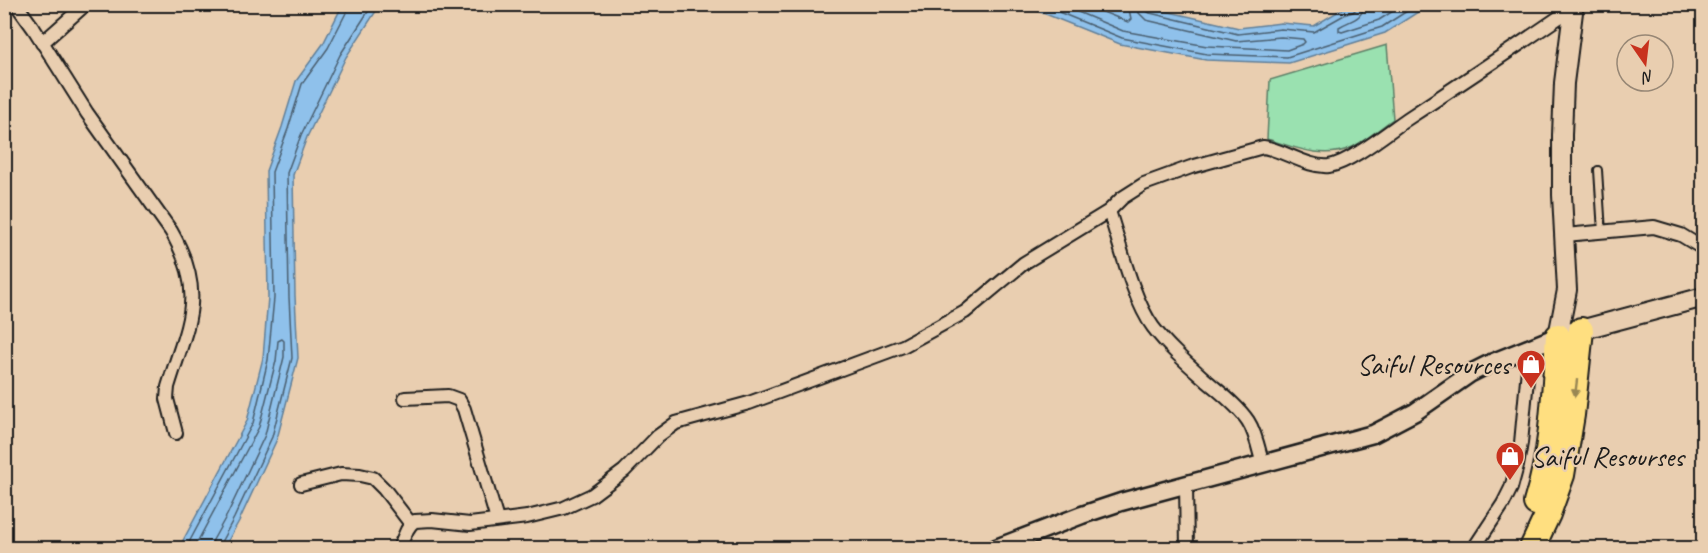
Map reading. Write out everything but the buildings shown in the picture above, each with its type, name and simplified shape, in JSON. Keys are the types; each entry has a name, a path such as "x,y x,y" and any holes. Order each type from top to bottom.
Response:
{"highway":[{"path":"1532,549 1562,475 1572,415 1581,330"},
{"path":"1516,549 1534,510 1545,474 1554,414 1558,336"}],"main road":[{"path":"1574,6 1563,108 1561,175 1567,290 1558,336 1704,297"},
{"path":"1567,290 1581,330"}],"street":[{"path":"16,4 87,113 179,245 191,283 192,297 190,317 168,387 167,399 176,433"},
{"path":"42,42 86,4"},
{"path":"399,549 411,524 419,520 470,524 527,517 564,508 592,495 624,471 658,436 683,420 749,403 918,339 965,312 1024,263 1109,211 1122,198 1144,184 1191,167 1257,149 1272,148 1322,166 1338,163 1365,148 1457,87 1574,6"},
{"path":"1109,211 1132,282 1146,316 1163,339 1229,400 1247,420 1263,465"},
{"path":"1565,236 1654,227 1681,235 1704,249"},
{"path":"996,549 1121,502 1352,441 1385,429 1415,412 1471,373 1558,336"},
{"path":"1474,549 1511,488 1521,443 1530,347"},
{"path":"405,398 448,396 459,400 464,409 497,520"},
{"path":"301,484 340,474 373,478 411,524"},
{"path":"1186,485 1187,549"}],"lane":[{"path":"1598,170 1602,232"}],"green space":[{"path":"1387,45 1393,119 1350,148 1329,153 1298,149 1267,139 1270,80"}],"water":[{"path":"1372,4 1429,5 1385,33 1289,63 1206,60 1120,44 1023,5 1139,5 1239,28 1281,23 1314,26 1344,8"},
{"path":"344,5 380,5 346,57 307,137 293,175 298,358 277,439 224,548 179,548 247,421 263,358 268,297 266,171 296,81 323,44"}],"place":[{"name":"Saiful Resources","path":"1531,390"},
{"name":"Saiful Resourses","path":"1510,482"}]}
